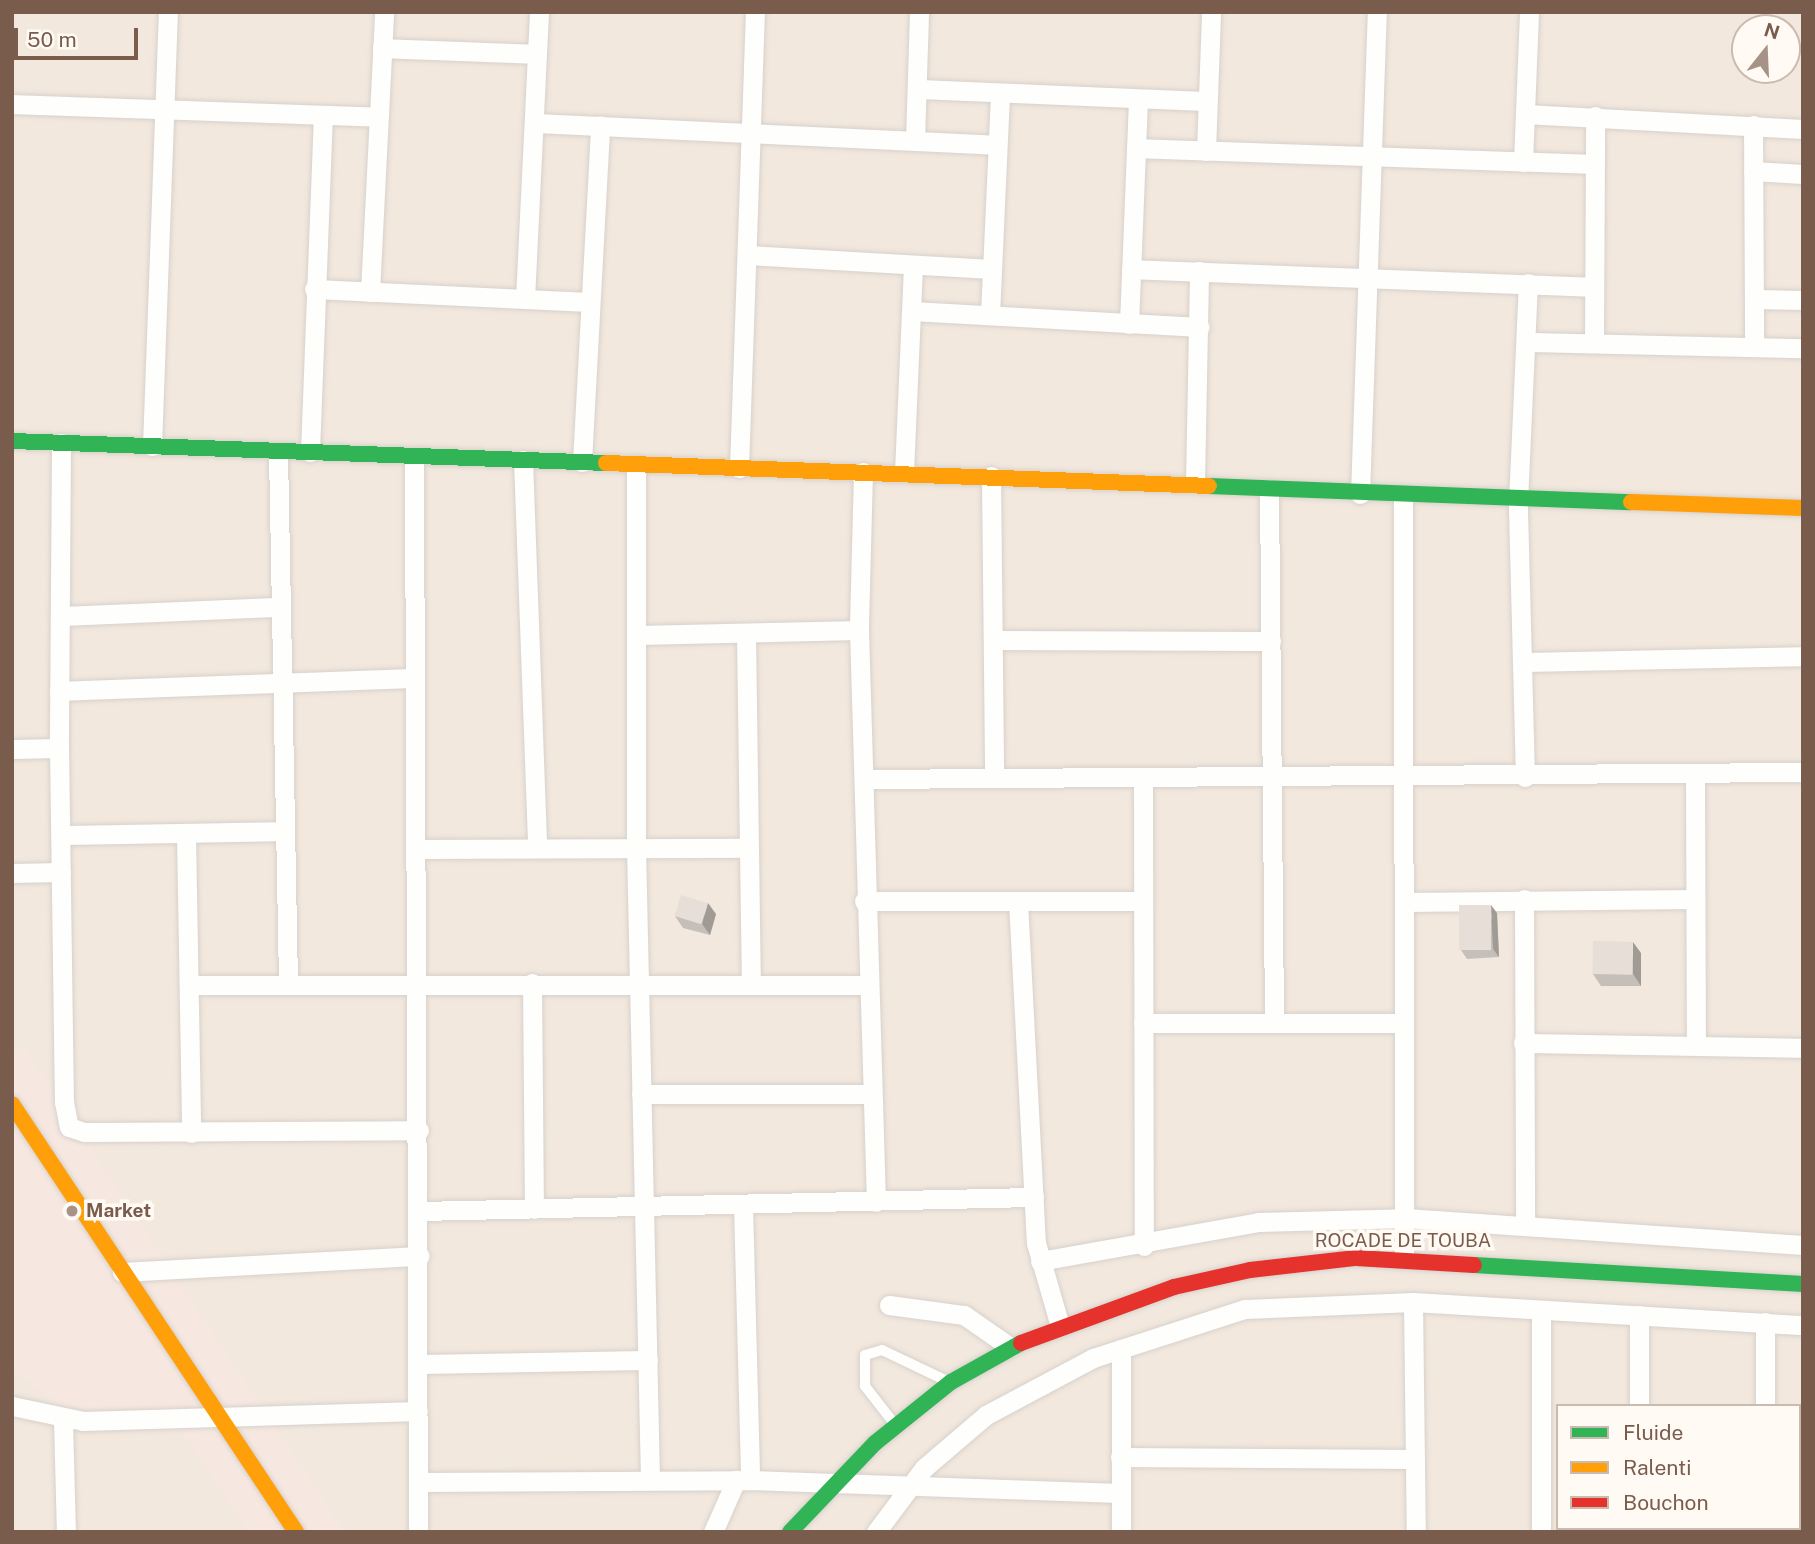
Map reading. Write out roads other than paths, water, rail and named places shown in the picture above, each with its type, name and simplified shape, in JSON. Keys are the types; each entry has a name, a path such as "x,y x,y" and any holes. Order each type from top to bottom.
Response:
{"street":[{"path":"152,446 168,12"},
{"path":"370,292 384,12"},
{"path":"526,299 539,12"},
{"path":"739,468 755,12"},
{"path":"915,141 919,12"},
{"path":"1206,150 1211,12"},
{"path":"1360,494 1377,12"},
{"path":"1523,162 1529,12"},
{"path":"382,48 537,54"},
{"path":"917,89 1000,95 1207,101"},
{"path":"990,315 1000,95"},
{"path":"1129,324 1138,99"},
{"path":"12,104 378,117"},
{"path":"1525,114 1803,129"},
{"path":"310,452 314,289 323,116"},
{"path":"1594,340 1595,116"},
{"path":"536,123 996,145"},
{"path":"582,462 600,125"},
{"path":"1753,125 1755,346"},
{"path":"1136,148 1594,164"},
{"path":"1753,171 1803,174"},
{"path":"748,255 991,269"},
{"path":"905,472 913,265"},
{"path":"1131,269 1594,287"},
{"path":"1195,483 1199,271"},
{"path":"1525,777 1518,502 1529,342 1528,283"},
{"path":"314,289 590,302"},
{"path":"1755,299 1803,300"},
{"path":"912,311 1200,327"},
{"path":"1529,342 1594,340 1803,348"},
{"path":"12,441 636,466 905,472 1195,483 1518,502 1803,508"},
{"path":"61,443 59,748 69,1127 191,1133 419,1129"},
{"path":"278,452 277,607 281,831 288,983"},
{"path":"414,457 410,678 419,984 418,1532"},
{"path":"523,460 537,848"},
{"path":"636,466 636,847 650,1480"},
{"path":"863,472 859,630 864,779 864,901 876,1202"},
{"path":"991,476 994,777"},
{"path":"1269,489 1274,1023"},
{"path":"1403,497 1404,902 1401,1023 1406,1217 1404,1259"},
{"path":"60,616 277,607"},
{"path":"637,635 859,630"},
{"path":"746,634 751,981"},
{"path":"993,640 1271,641"},
{"path":"1523,662 1803,656"},
{"path":"60,691 280,687 410,678"},
{"path":"12,748 59,748"},
{"path":"864,779 994,777 1143,781 1404,774 1695,777 1803,772"},
{"path":"1695,777 1696,1045"},
{"path":"1143,781 1144,1246"},
{"path":"61,835 186,835 281,831"},
{"path":"186,835 191,1133"},
{"path":"416,849 749,848"},
{"path":"12,873 61,872"},
{"path":"1524,899 1525,1222"},
{"path":"1404,902 1695,899"},
{"path":"864,901 1142,901"},
{"path":"1018,901 1040,1261 1060,1326"},
{"path":"189,985 751,981 867,985"},
{"path":"533,983 534,1209"},
{"path":"1143,1023 1401,1023"},
{"path":"1523,1043 1803,1048"},
{"path":"641,1094 871,1094"},
{"path":"12,1104 217,1418 296,1532"},
{"path":"420,1210 643,1208 1034,1197"},
{"path":"713,1532 743,1480 743,1205"},
{"path":"1040,1261 1144,1246 1258,1222 1406,1217 1525,1222 1803,1245"},
{"path":"122,1272 420,1256"},
{"name":"ROCADE DE TOUBA","path":"790,1532 835,1483 895,1426 951,1382 1010,1347 1060,1326 1174,1287 1250,1270 1404,1259 1803,1284"},
{"path":"1413,1302 1416,1532"},
{"path":"876,1532 906,1490 948,1442 986,1415 1121,1349 1245,1309 1413,1302 1803,1325"},
{"path":"889,1305 964,1315 1010,1347"},
{"path":"1541,1311 1541,1532"},
{"path":"1639,1315 1639,1404"},
{"path":"1765,1322 1765,1404"},
{"path":"1121,1349 1121,1532"},
{"path":"418,1363 648,1360"},
{"path":"12,1406 63,1420 418,1411"},
{"path":"63,1420 66,1532"},
{"path":"1120,1457 1415,1458"},
{"path":"419,1482 743,1480 835,1483 906,1490 1121,1493"}],"lane":[{"path":"895,1426 865,1386 865,1355 882,1350 951,1382"}],"place":[{"name":"Market","path":"72,1211"}]}
